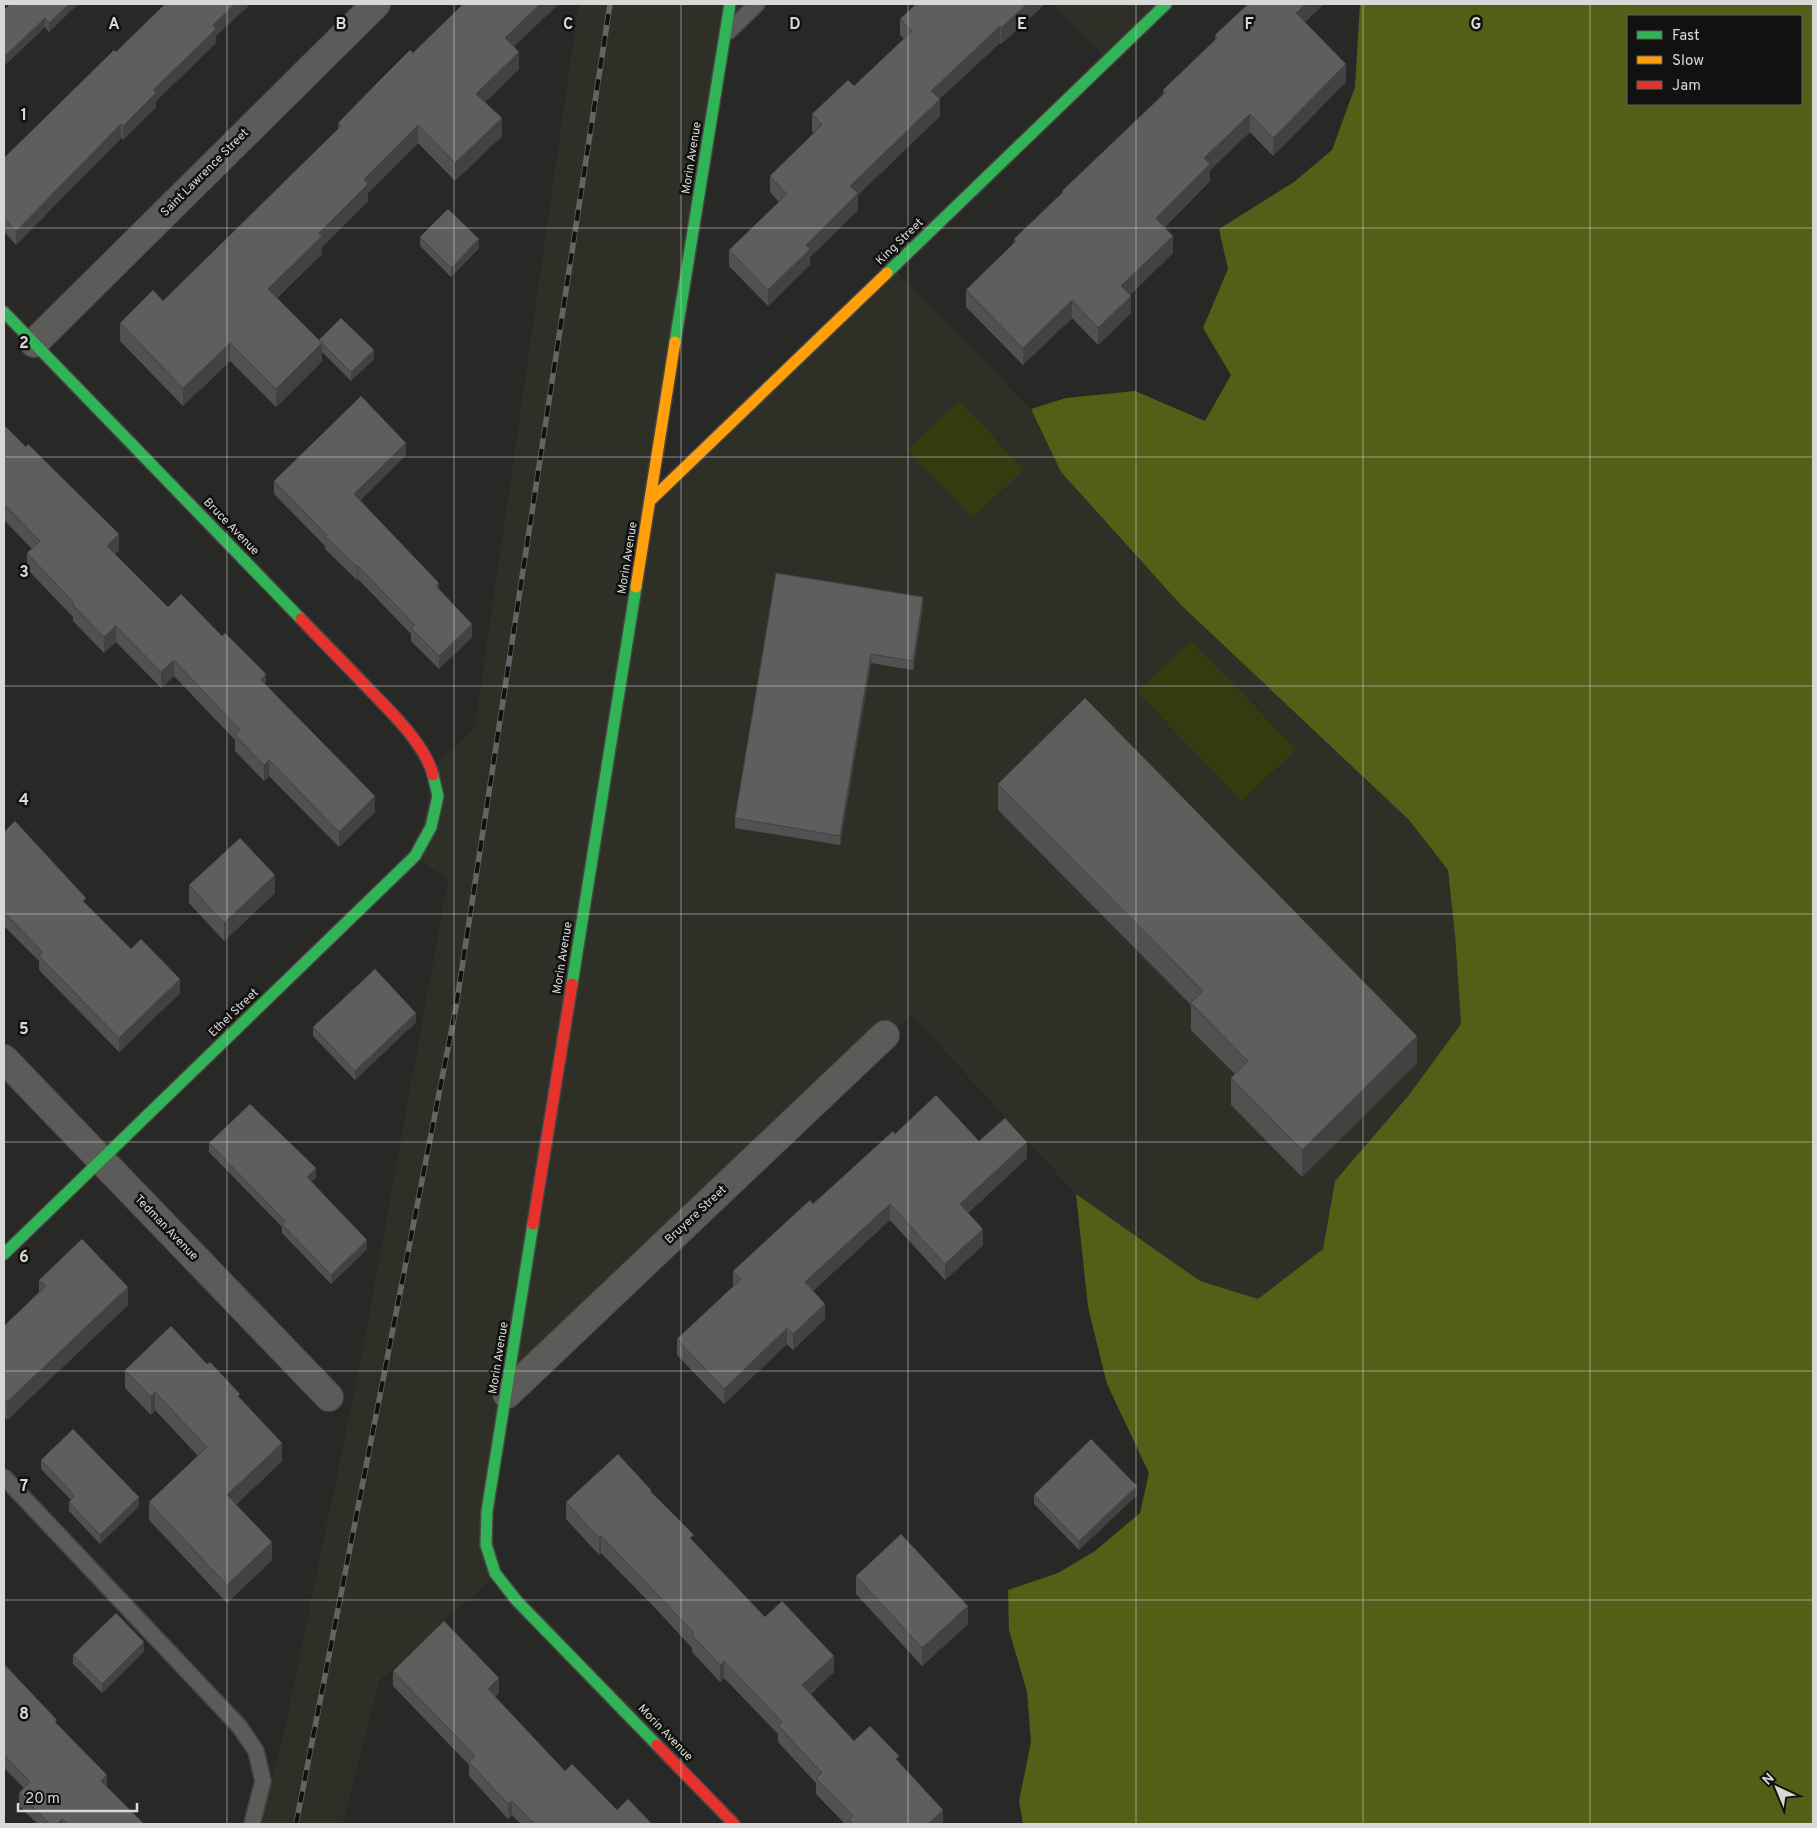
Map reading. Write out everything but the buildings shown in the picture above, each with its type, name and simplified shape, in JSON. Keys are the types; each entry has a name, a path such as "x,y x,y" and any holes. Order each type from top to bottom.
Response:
{"street":[{"name":"Saint Lawrence Street","path":"34,343 376,4"},
{"name":"Morin Avenue","path":"730,4 488,1511 486,1545 495,1573 517,1600 734,1824"},
{"name":"King Street","path":"652,499 1166,4"},
{"name":"Bruce Avenue","path":"4,312 390,711 412,737 431,768"},
{"name":"Ethel Street","path":"4,1254 415,856 431,826 438,796 431,768"},
{"name":"Bruyere Street","path":"507,1394 885,1035"},
{"name":"Tedman Avenue","path":"4,1059 329,1397"}],"lane":[{"path":"726,35 757,4"},
{"path":"4,1477 239,1726 256,1751 263,1780 252,1824"}],"shaded area":[{"path":"579,4 761,4 728,36 655,500 894,269 1031,409 1061,472 1181,605 1409,820 1448,870 1455,935 1461,1024 1409,1095 1335,1181 1323,1249 1258,1299 1200,1281 1076,1194 911,1014 509,1395 490,1511 498,1573 380,1680 342,1824 260,1824 283,1738 362,1354 448,880 417,858 434,767 475,727"},
{"path":"1053,4 1169,4 1109,62"}],"green space":[{"path":"1360,4 1813,4 1813,1824 1023,1824 1019,1801 1031,1742 1027,1692 1009,1630 1008,1590 1058,1573 1095,1551 1140,1513 1149,1473 1107,1384 1088,1307 1076,1194 1200,1281 1258,1299 1323,1249 1335,1181 1409,1095 1461,1024 1455,935 1448,870 1409,820 1181,605 1061,472 1031,409 1066,398 1135,391 1205,421 1231,375 1203,328 1228,269 1219,229 1294,182 1332,150 1355,87"},
{"path":"959,401 1024,469 973,518 907,450"},
{"path":"1191,641 1296,749 1242,801 1137,692"}],"railway":[{"path":"296,1824 456,1007 610,4"}],"traffic: fast":[{"path":"675,342 730,4"},
{"path":"887,273 1166,4"},
{"path":"4,312 301,619"},
{"path":"572,984 636,587"},
{"path":"4,1254 415,856 431,827 438,796 433,775"},
{"path":"533,1224 487,1511 486,1545 495,1573 517,1601 657,1745"}],"traffic: slow":[{"path":"652,499 887,273"},
{"path":"636,587 675,342"}],"traffic: jam":[{"path":"301,619 404,726 422,750 433,775"},
{"path":"533,1224 572,984"},
{"path":"657,1745 734,1824"}]}
